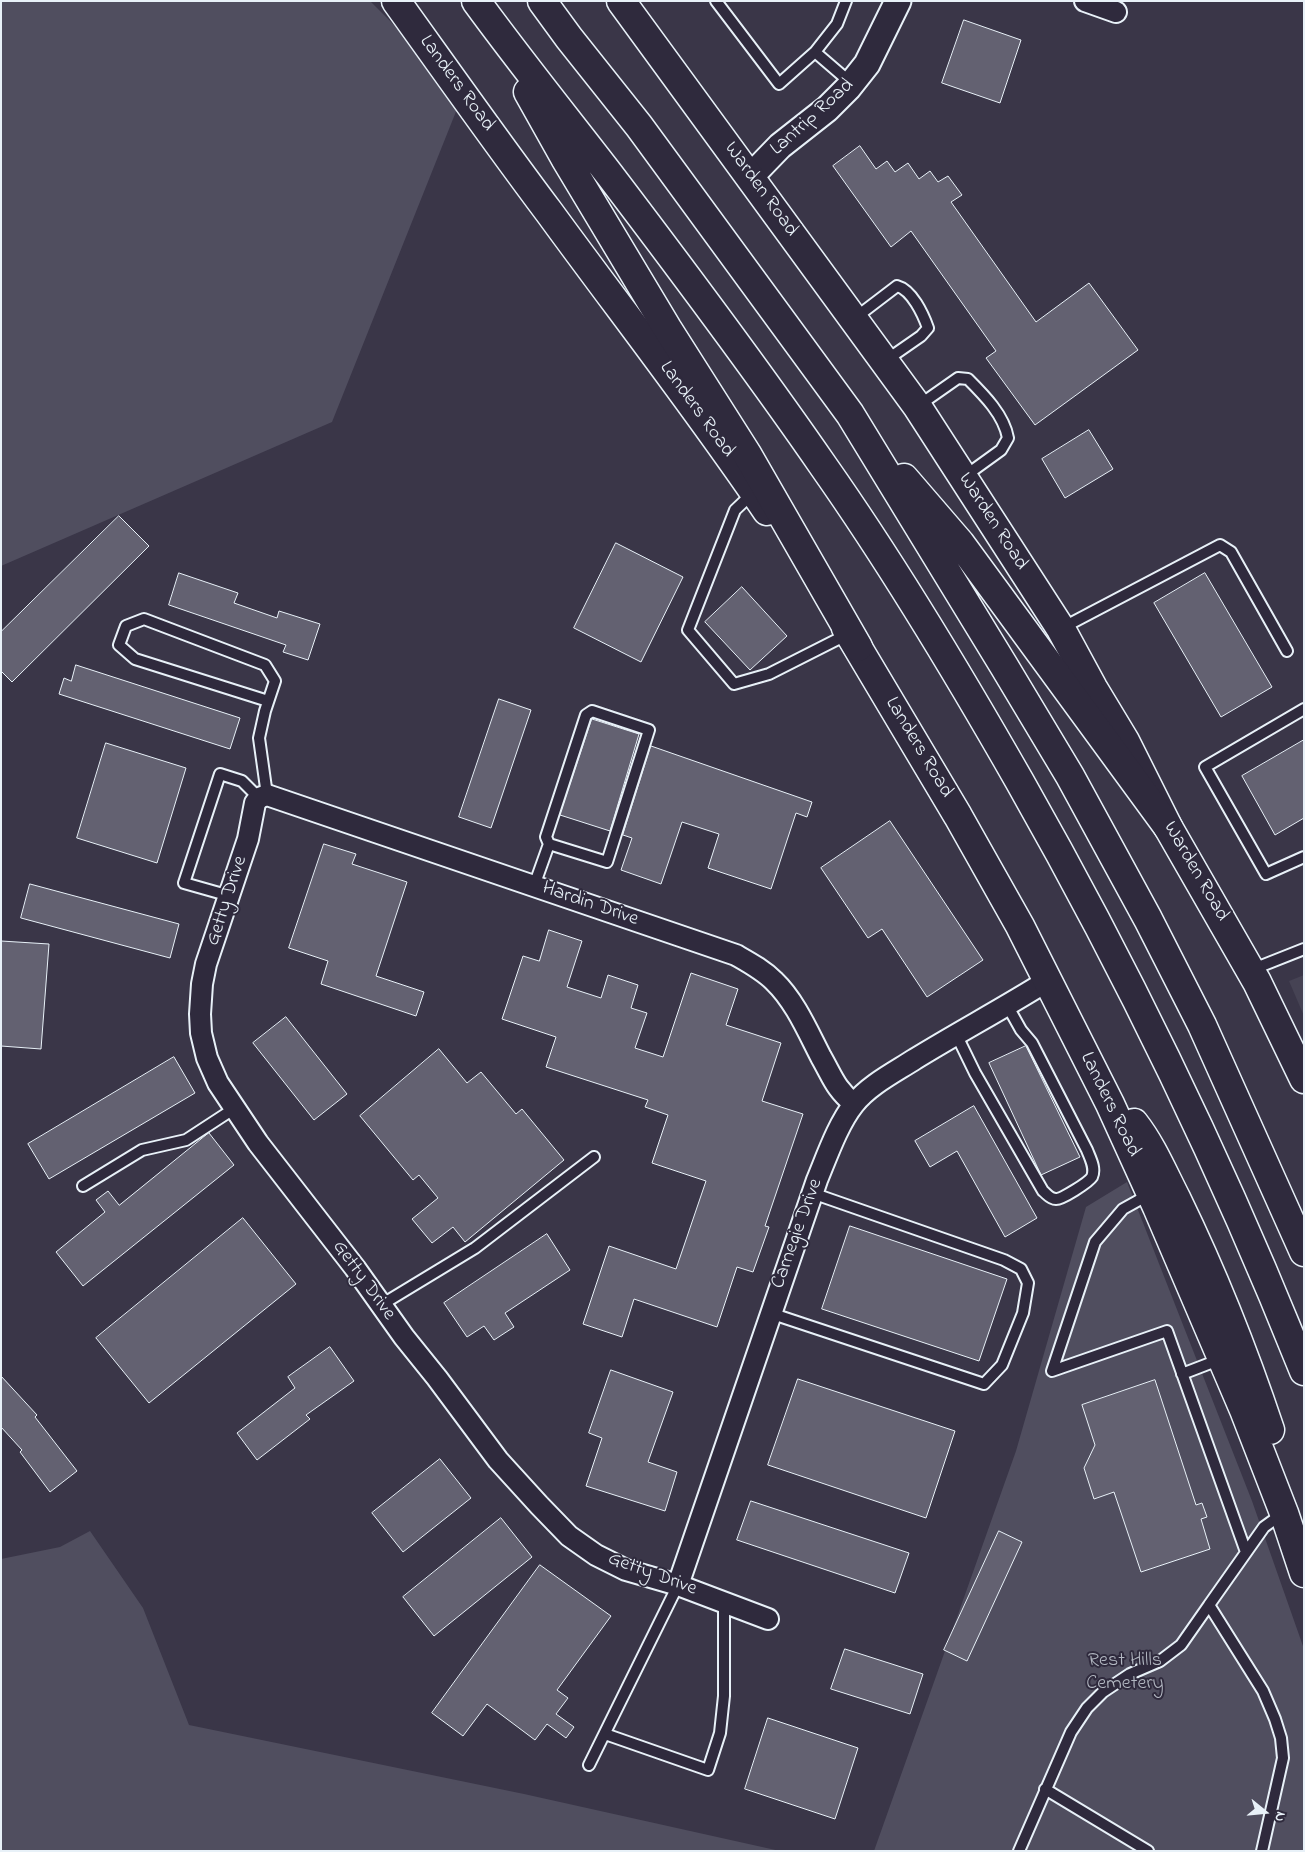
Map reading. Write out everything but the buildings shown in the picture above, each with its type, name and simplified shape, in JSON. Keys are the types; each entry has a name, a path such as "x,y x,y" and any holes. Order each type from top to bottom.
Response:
{"main road":[{"name":"Landers Road","path":"396,1 754,492 854,640 963,825 1020,926 1110,1104 1244,1410 1284,1513 1304,1573"},
{"path":"542,1 645,134 850,414 960,543 1168,827"},
{"name":"Warden Road","path":"622,1 917,406 1061,629 1093,688 1126,741 1168,827 1250,970 1304,1079"},
{"path":"480,6 565,158 667,328 746,454 854,640"},
{"path":"480,6 675,261 748,360 826,468 928,624 1050,834 1111,947 1183,1091 1274,1296 1304,1371"},
{"path":"850,414 1070,776 1148,919 1202,1025 1304,1252"},
{"path":"1094,1073 1147,1140 1194,1234 1252,1375 1304,1531"}],"street":[{"name":"Lantrip Road","path":"750,177 780,146 827,110 852,83 867,64 898,1"},
{"path":"1085,1 1116,12"},
{"name":"Hardin Drive","path":"263,796 736,955 756,966 784,992 809,1034 834,1084 854,1104"},
{"name":"Getty Drive","path":"263,796 255,803 248,839 206,964 202,984 201,1032 208,1058 218,1083 258,1143 355,1268 498,1460 569,1536 596,1555 626,1570 678,1585 768,1619"},
{"name":"Carnegie Drive","path":"678,1585 812,1193 833,1141 854,1104 879,1082 1047,980"}],"lane":[{"path":"716,1 779,84 815,52 837,24 846,1"},
{"path":"815,52 852,83"},
{"path":"853,319 897,286 902,288 912,298 928,328 921,336 884,361"},
{"path":"917,406 958,378 968,379 985,396 1007,428 1008,438 1001,450 963,477"},
{"path":"754,492 736,510 688,630 734,684 769,674 854,640"},
{"path":"1061,629 1220,545 1231,552 1287,651"},
{"path":"263,796 259,738 275,681 265,665 144,619 126,626 119,645 135,659 268,701"},
{"path":"1304,709 1205,768 1266,874 1304,857"},
{"path":"534,886 549,844 546,837 586,715 592,711 649,730 607,862 549,844"},
{"path":"230,896 184,883 220,774 242,781 263,796"},
{"path":"1250,970 1304,949"},
{"path":"956,1034 975,1073 1043,1191 1052,1199 1059,1200 1088,1181 1092,1176 1093,1168 1087,1150 1032,1043 1021,1030 1007,1005"},
{"path":"83,1186 142,1150 186,1140 235,1108"},
{"path":"381,1305 474,1248 594,1157"},
{"path":"770,1313 984,1384 1002,1365 1023,1313 1028,1283 1021,1269 1004,1260 812,1193"},
{"path":"1151,1194 1123,1209 1095,1242 1052,1371 1167,1331 1246,1552"},
{"path":"1182,1374 1221,1359"},
{"path":"1020,1851 1045,1788 1071,1732 1087,1708 1103,1692 1116,1683 1130,1674 1160,1661 1181,1645 1264,1527 1284,1513"},
{"path":"589,1764 678,1585"},
{"path":"604,1734 708,1770 720,1734 724,1696 724,1602"},
{"path":"1210,1605 1263,1692 1276,1718 1281,1738 1283,1758 1262,1851"},
{"path":"1045,1788 1148,1851"}],"shaded area":[{"path":"1304,975 1304,1016 1289,981"}],"green space":[{"path":"1,1 370,1 463,94 332,422 1,566"},
{"name":"Rest Hills Cemetery","path":"1127,1182 1252,1501 1304,1649 1304,1851 874,1851 1016,1451 1086,1207"},
{"path":"90,1531 143,1608 189,1725 524,1794 780,1851 1,1851 1,1559 60,1547"}]}
